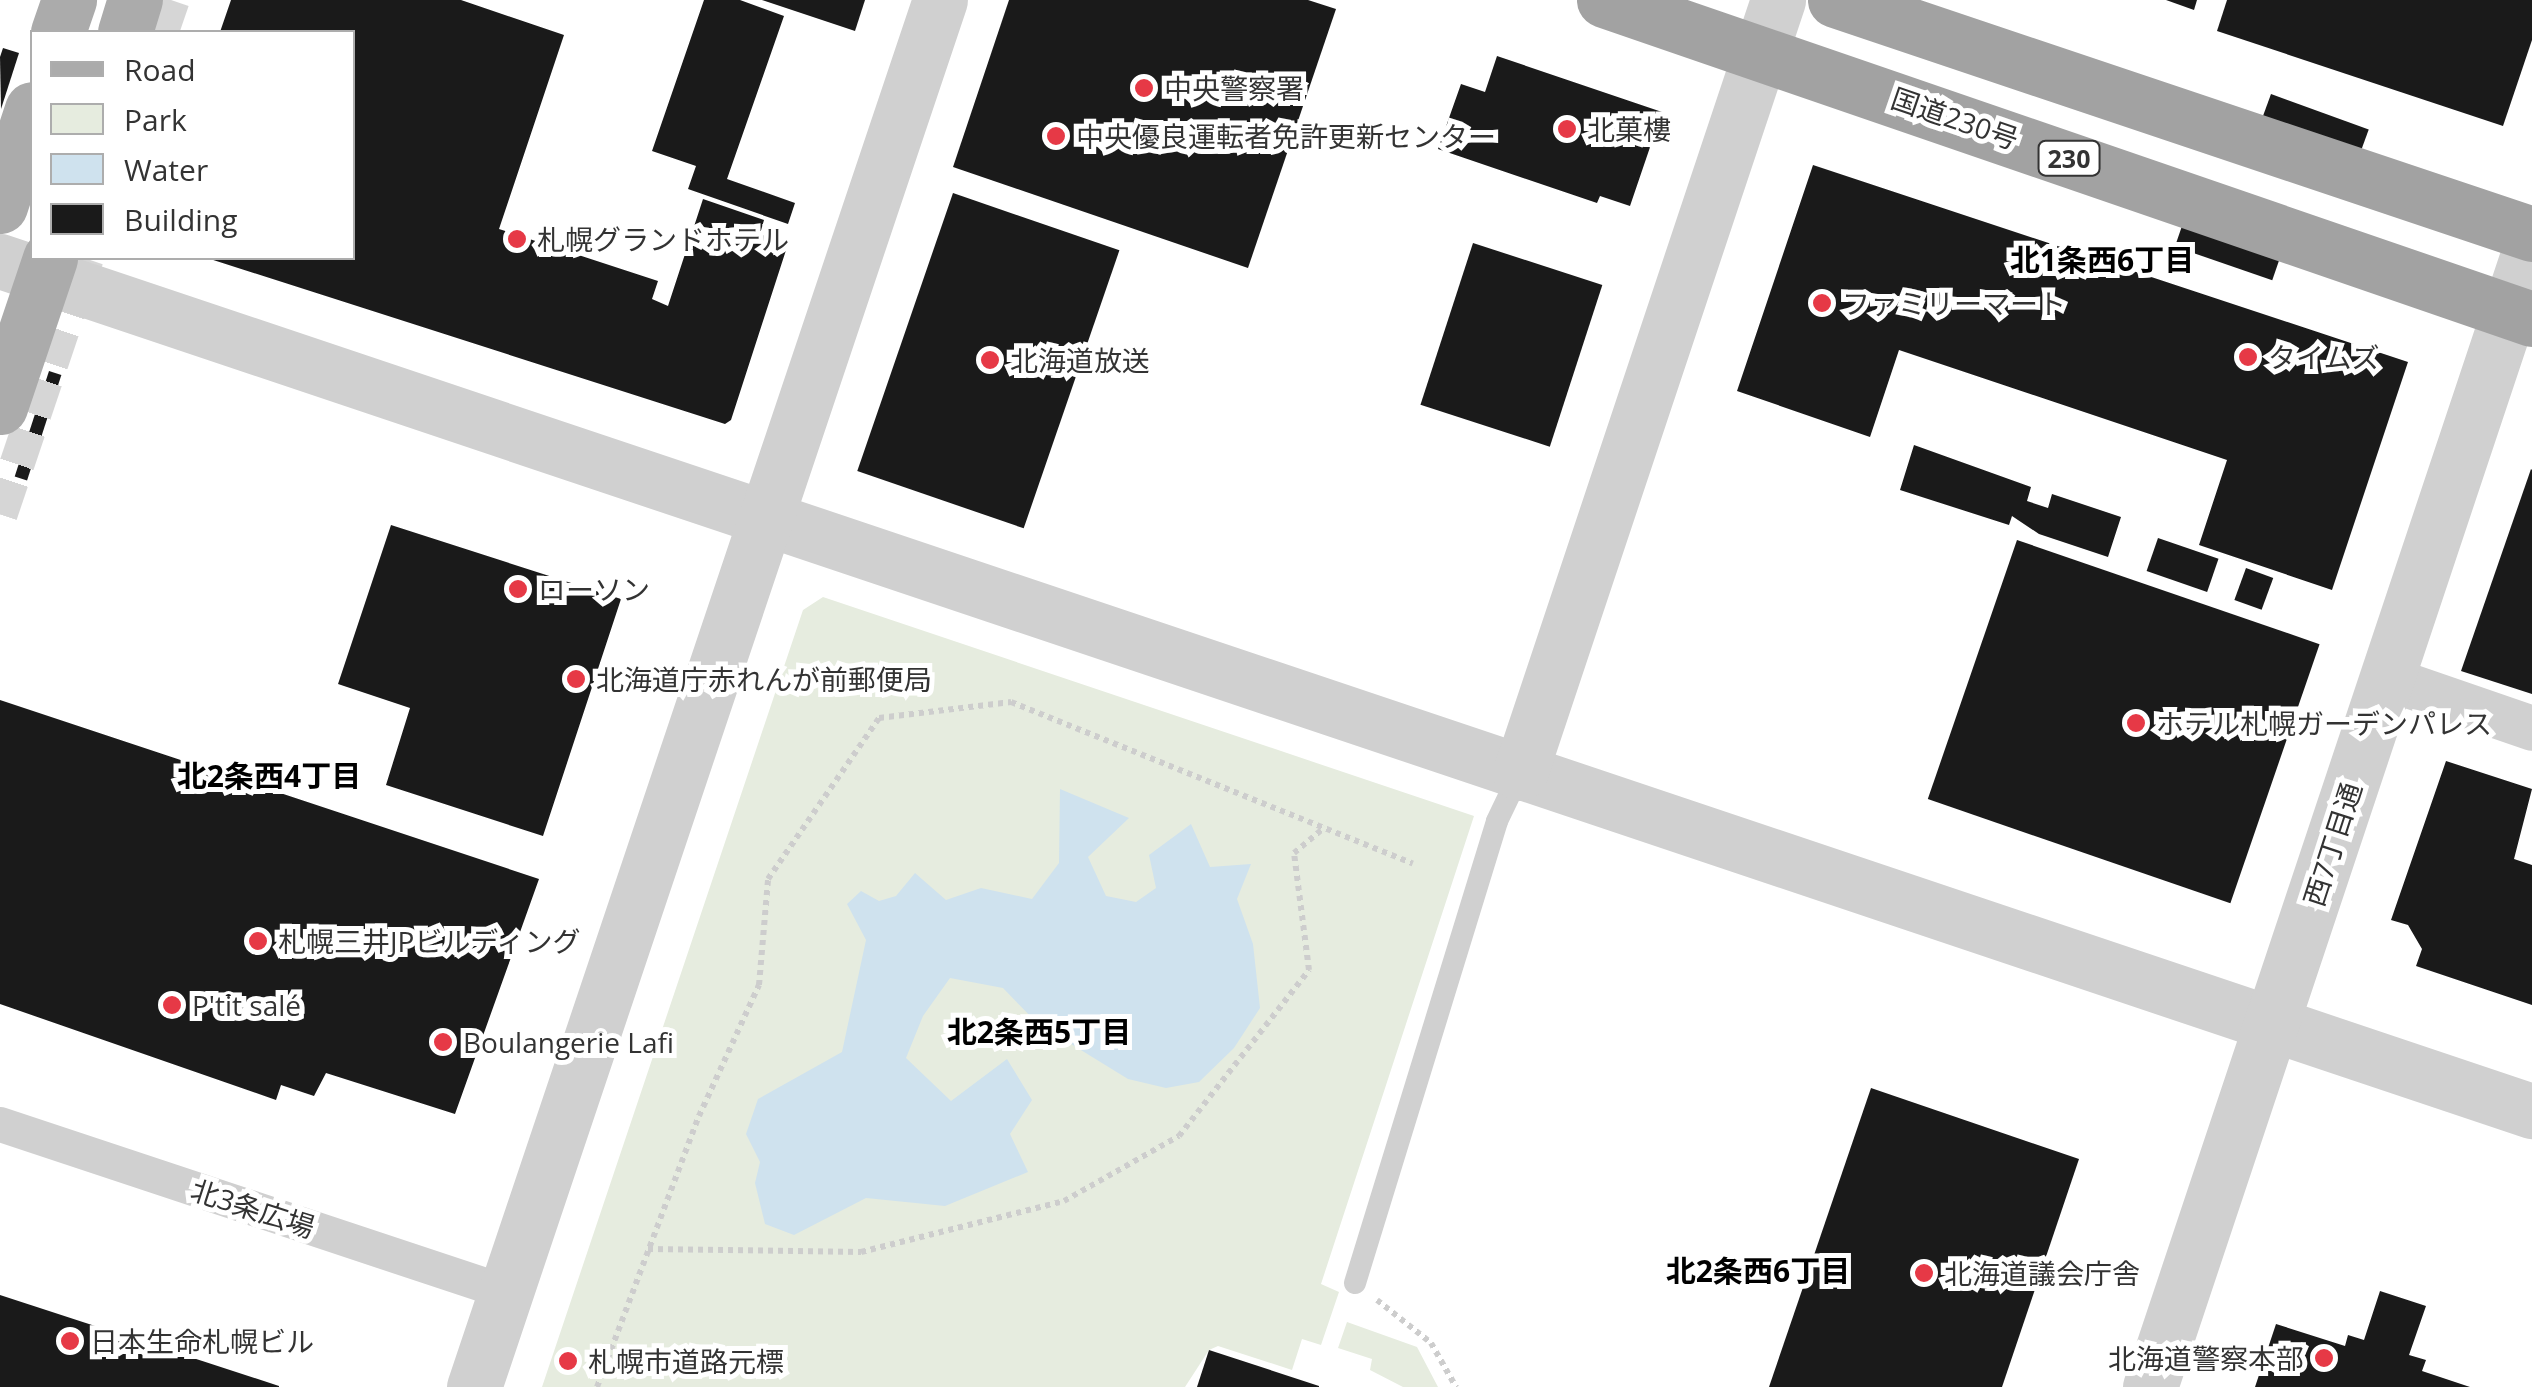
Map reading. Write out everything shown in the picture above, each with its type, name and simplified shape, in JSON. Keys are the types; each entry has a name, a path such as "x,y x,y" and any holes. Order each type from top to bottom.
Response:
{"highway":[{"name":"国道230号","path":"1604,0 2521,316"},
{"path":"1835,0 2532,234"}],"main road":[{"path":"59,30 69,0"},
{"path":"125,30 136,0"},
{"path":"0,206 30,114"},
{"path":"0,406 31,265"}],"street":[{"path":"474,1387 940,0"},
{"path":"1520,773 1778,0"},
{"name":"西7丁目通","path":"2150,1387 2387,678 2521,316 2532,244"},
{"path":"31,265 1520,773 2532,1110"},
{"path":"2387,678 2532,728"},
{"name":"北3条広場","path":"0,1124 506,1292"}],"lane":[{"path":"1355,1283 1497,821 1520,773"}],"path":[{"path":"597,1387 698,1116 759,985 768,879 878,718 1011,702 1412,864"},
{"path":"648,1249 862,1252 1064,1202 1179,1136 1308,970 1294,853 1325,827"},
{"path":"1355,1283 1431,1344 1456,1387"}],"green space":[{"path":"823,597 1474,816 1321,1284 1339,1292 1321,1345 1302,1339 1292,1370 1218,1346 1209,1350 1185,1387 542,1387 803,610"},
{"path":"1347,1322 1417,1347 1438,1387 1403,1387 1370,1370 1372,1359 1338,1348"}],"water":[{"path":"1060,789 1129,818 1088,857 1106,896 1136,902 1156,888 1149,855 1191,824 1210,867 1251,864 1237,899 1253,944 1260,1008 1234,1048 1199,1082 1166,1088 1128,1079 1037,1023 1003,988 950,978 923,1016 906,1058 951,1101 1007,1059 1032,1100 1010,1134 1028,1172 945,1206 866,1198 794,1235 765,1224 755,1183 760,1162 746,1134 758,1099 842,1052 866,940 847,904 861,891 879,901 896,896 915,873 946,900 981,888 1032,899 1059,863"}],"building":[{"path":"231,0 461,0 564,35 499,229 658,281 652,299 668,306 703,199 764,220 760,234 788,244 731,420 725,424 213,260 355,260 355,30 221,30"},
{"path":"704,0 740,0 784,16 727,179 795,203 788,224 688,189 696,166 652,151"},
{"path":"762,0 865,0 855,31"},
{"name":"中央警察署","path":"1009,0 1308,0 1336,9 1248,268 953,167"},
{"path":"2166,0 2197,0 2194,10"},
{"path":"2227,0 2532,0 2532,40 2503,126 2217,31"},
{"path":"3,48 19,53 1,109 0,57"},
{"path":"1497,56 1662,112 1630,206 1600,196 1597,203 1438,149 1461,84 1485,92"},
{"path":"2271,94 2369,130 2360,153 2262,117"},
{"path":"1813,165 2408,362 2332,590 2199,545 2227,460 1899,350 1870,437 1737,391"},
{"name":"北海道放送","path":"953,193 1119,250 1024,528 857,471"},
{"path":"2183,223 2280,257 2272,280 2175,247"},
{"path":"1473,243 1602,285 1550,447 1420,405"},
{"path":"49,371 61,375 27,481 15,477"},
{"path":"1914,445 2031,487 2027,501 2048,508 2052,494 2121,517 2108,557 2039,534 2012,516 2009,525 1900,490"},
{"path":"2532,470 2532,694 2461,671"},
{"path":"391,525 621,599 543,836 386,785 410,708 338,684"},
{"path":"2158,538 2219,559 2207,592 2147,571"},
{"path":"2017,540 2320,644 2230,903 1928,799"},
{"path":"2246,568 2273,578 2262,610 2234,600"},
{"name":"札幌三井JPビルディング","path":"0,700 539,879 455,1114 326,1073 314,1096 281,1085 276,1100 0,1004"},
{"path":"2446,761 2532,789 2514,859 2532,865 2532,1005 2416,966 2422,949 2408,925 2391,920"},
{"name":"北海道議会庁舎","path":"1871,1088 2079,1159 2002,1387 1769,1387"},
{"name":"北海道警察本部","path":"2380,1291 2426,1306 2409,1355 2426,1360 2422,1371 2470,1387 2255,1387 2276,1324 2345,1346 2348,1335 2364,1340"},
{"name":"日本生命札幌ビル","path":"0,1295 279,1386 279,1387 0,1387"},
{"path":"1209,1350 1319,1386 1319,1387 1197,1387"}],"tunnel":[{"path":"162,30 172,0"},
{"path":"0,514 85,260"}],"place":[{"name":"中央警察署","path":"1144,88"},
{"name":"北菓樓","path":"1567,129"},
{"name":"中央優良運転者免許更新センター","path":"1056,136"},
{"name":"札幌グランドホテル","path":"517,239"},
{"name":"ファミリーマート","path":"1822,303"},
{"name":"タイムズ","path":"2248,357"},
{"name":"北海道放送","path":"990,360"},
{"name":"ローソン","path":"518,589"},
{"name":"北海道庁赤れんが前郵便局","path":"576,679"},
{"name":"ホテル札幌ガーデンパレス","path":"2136,723"},
{"name":"札幌三井JPビルディング","path":"258,941"},
{"name":"P'tit salé","path":"172,1005"},
{"name":"Boulangerie Lafi","path":"443,1042"},
{"name":"北海道議会庁舎","path":"1924,1273"},
{"name":"日本生命札幌ビル","path":"70,1341"},
{"name":"北海道警察本部","path":"2324,1358"},
{"name":"札幌市道路元標","path":"568,1361"}],"district":[{"name":"北1条西6丁目","path":"2102,260"},
{"name":"北2条西4丁目","path":"269,776"},
{"name":"北2条西5丁目","path":"1039,1032"},
{"name":"北2条西6丁目","path":"1758,1271"}]}
